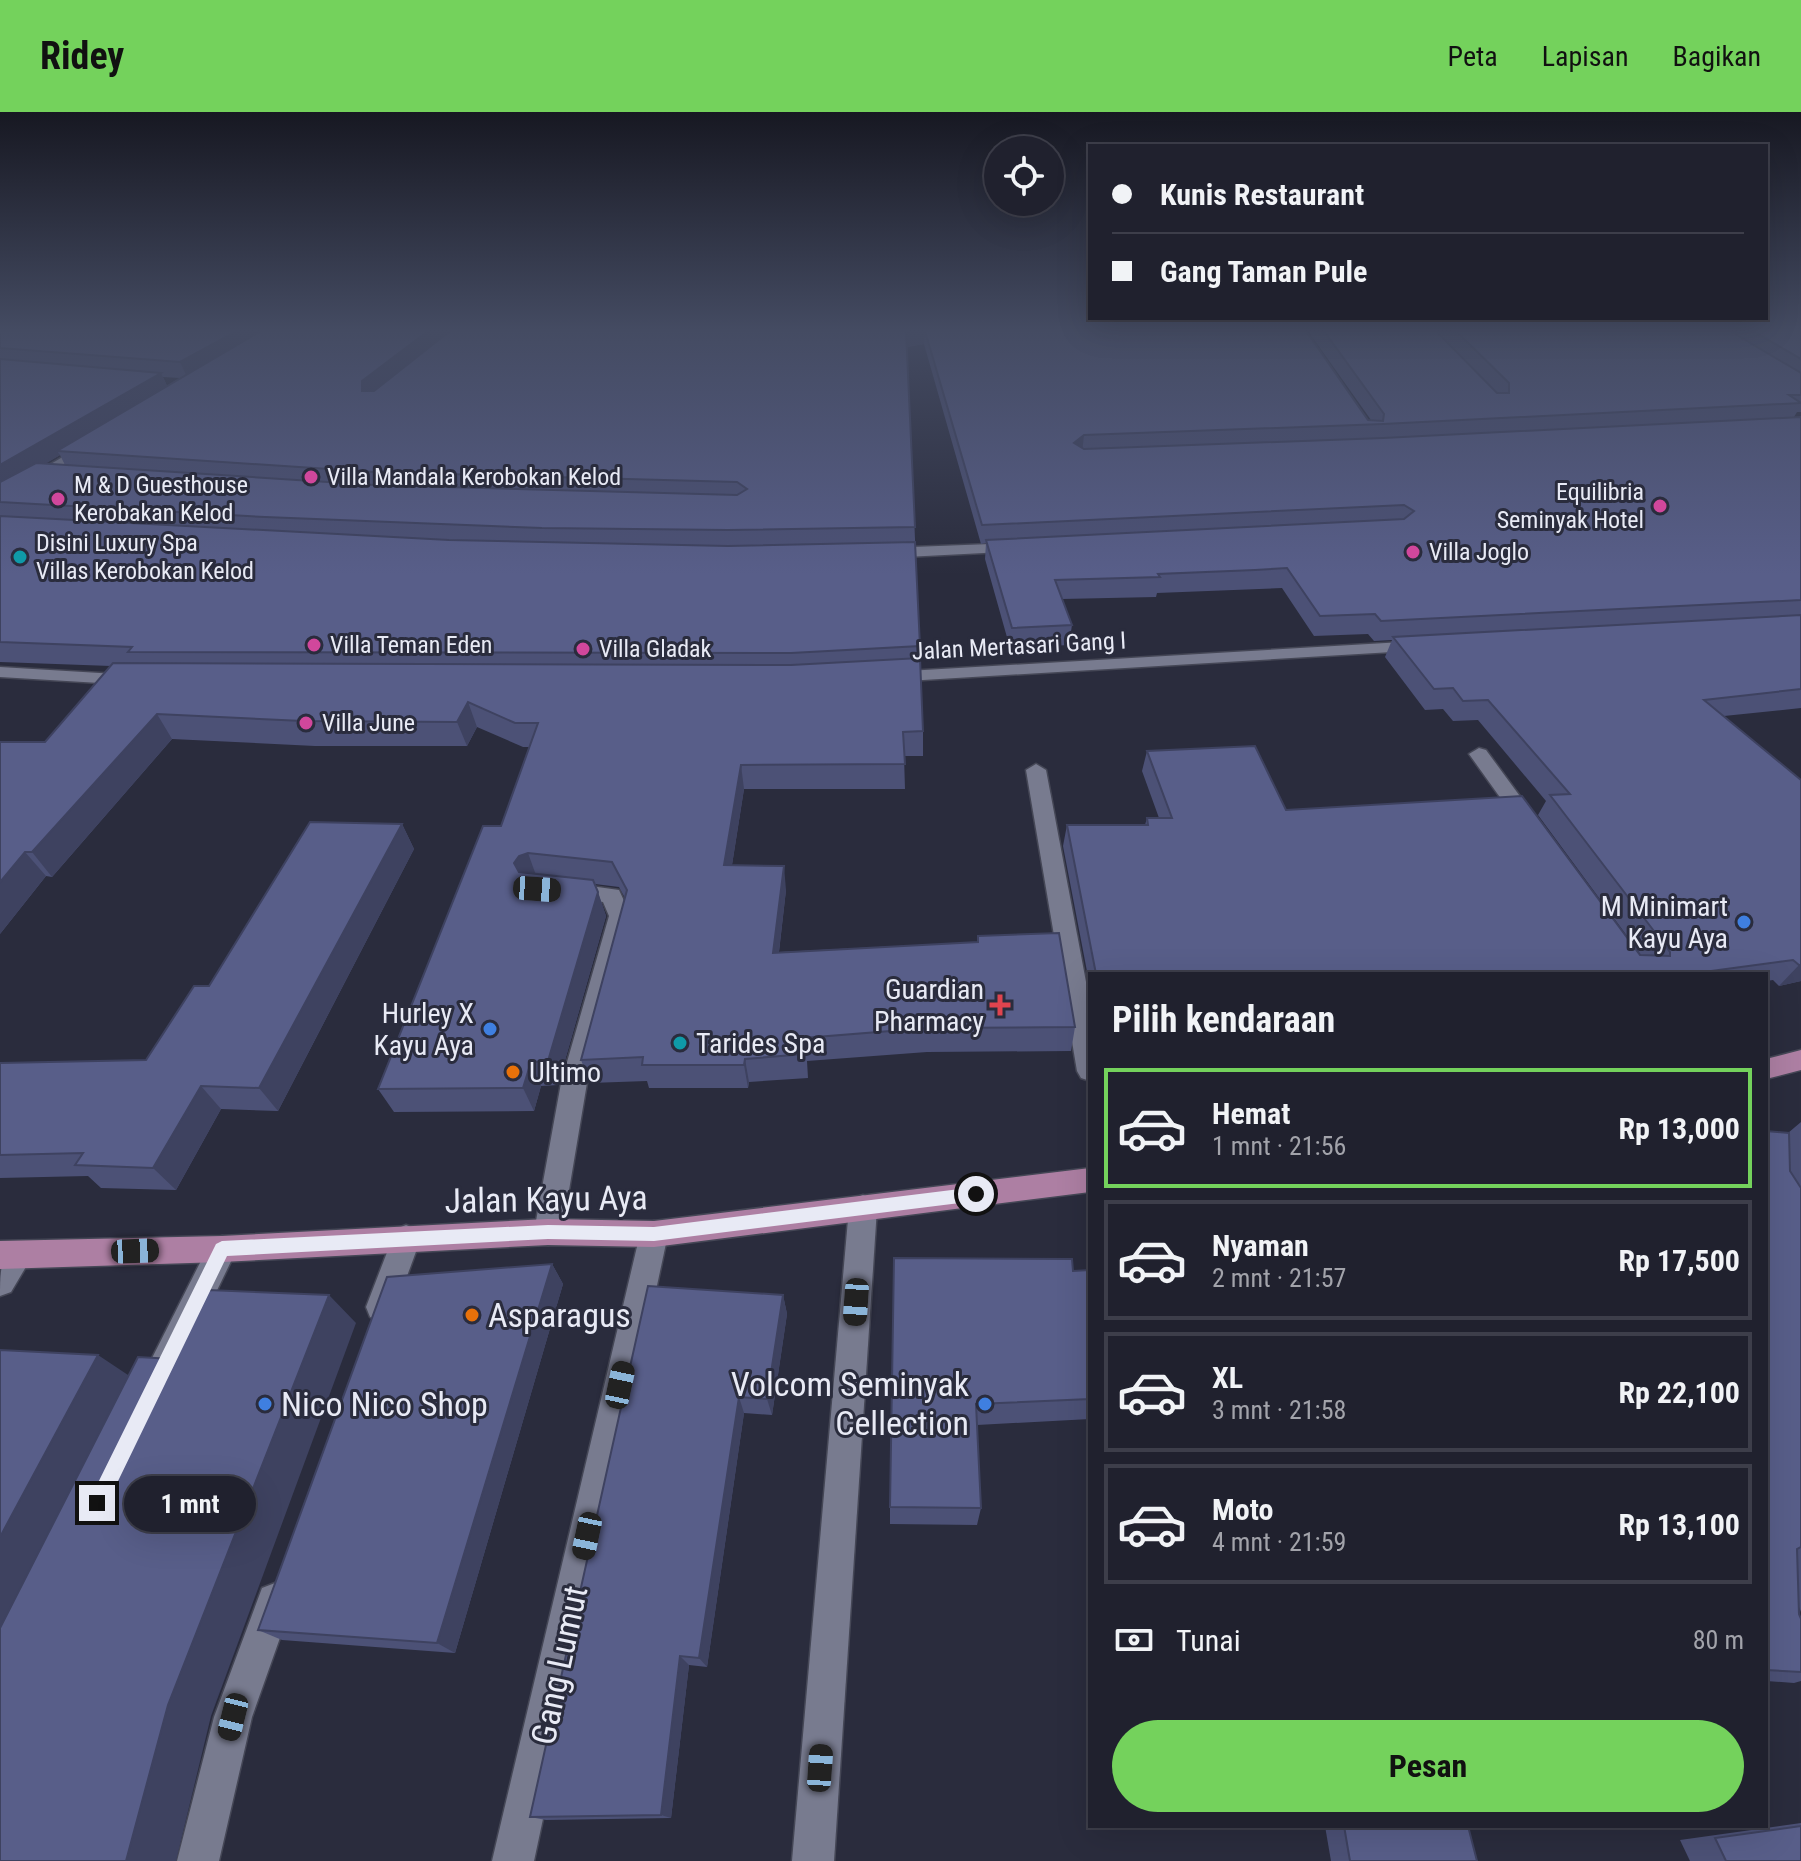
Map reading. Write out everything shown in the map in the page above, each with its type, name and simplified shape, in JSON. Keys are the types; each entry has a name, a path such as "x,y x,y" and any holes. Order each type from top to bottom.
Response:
{"main road":[{"path":"1768,1068 1801,1060"},
{"name":"Jalan Kayu Aya","path":"9,1255 222,1249 548,1232 654,1234 1088,1180"}],"street":[{"path":"0,500 103,439"},
{"path":"44,474 75,476"},
{"path":"865,554 1034,548"},
{"name":"Jalan Mertasari Gang I","path":"869,678 1446,644"},
{"path":"0,672 152,681"},
{"path":"1479,754 1545,845"},
{"path":"1036,770 1088,1060"},
{"path":"548,1232 574,1083 620,916 611,895 552,890"},
{"path":"813,1861 863,1208"},
{"name":"Gang Lumut","path":"513,1861 654,1234"},
{"path":"369,1339 406,1238"},
{"path":"139,1418 222,1249"},
{"path":"0,1282 9,1255"},
{"path":"198,1861 233,1717 286,1570"}],"building":[{"path":"0,413 92,413 0,465"},
{"path":"122,413 910,413 915,527 728,530 542,528 0,502 0,482 36,463 374,485 737,495 747,489 737,482 374,472 57,451"},
{"path":"949,413 1363,413 1368,420 1383,421 1383,413 1610,413 1084,435 1074,443 1084,449 1801,417 1801,600 1381,621 1375,614 1320,616 1287,568 1158,574 1160,577 1055,580 1072,625 1012,628 986,540 1404,519 1414,511 1404,505 982,525"},
{"path":"0,516 449,540 728,546 915,542 920,646 791,653 128,652 132,647 0,642"},
{"path":"1801,615 1801,689 1704,700 1801,780 1801,965 1793,960 1704,972 1096,972 1067,825 1148,825 1147,818 1172,818 1147,751 1255,746 1286,810 1522,796 1640,955 1670,956 1550,795 1570,794 1488,700 1463,701 1453,688 1434,689 1393,637"},
{"path":"920,658 923,731 903,732 905,764 741,765 724,865 784,866 773,953 978,942 978,936 1059,933 1075,1027 928,1028 804,1038 805,1054 745,1059 744,1065 642,1065 643,1057 581,1060 627,890 612,862 528,853 519,856 514,863 519,872 593,880 598,892 548,1061 531,1062 523,1088 378,1089 483,826 501,826 538,723 515,723 468,702 457,722 303,721 157,714 32,852 25,852 0,882 0,742 45,742 113,663 791,665"},
{"path":"310,822 402,824 259,1088 201,1086 153,1168 75,1165 83,1153 0,1155 0,1063 146,1060 194,986 209,986"},
{"path":"1768,1131 1789,1133 1790,1171 1801,1188 1801,1547 1797,1549 1801,1672 1768,1670"},
{"name":"Volcom Seminyak Cellection","path":"894,1258 1072,1259 1073,1271 1088,1270 1088,1399 976,1404 981,1508 890,1507"},
{"path":"552,1264 437,1643 258,1630 387,1277"},
{"path":"648,1286 783,1295 767,1399 739,1397 699,1658 680,1656 661,1815 530,1817"},
{"path":"208,1290 329,1295 168,1705 126,1861 0,1861 0,1628 138,1357 173,1359"},
{"path":"0,1350 98,1355 0,1537"},
{"path":"1801,1826 1801,1861 1726,1861 1715,1838"},
{"path":"1344,1828 1469,1828 1477,1861 1350,1861"}],"place":[{"name":"Villa Mandala Kerobokan Kelod","path":"311,477"},
{"name":"M & D Guesthouse Kerobakan Kelod","path":"58,499"},
{"name":"Equilibria Seminyak Hotel","path":"1660,506"},
{"name":"Villa Joglo","path":"1413,552"},
{"name":"Disini Luxury Spa Villas Kerobokan Kelod","path":"20,557"},
{"name":"Villa Teman Eden","path":"314,645"},
{"name":"Villa Gladak","path":"583,649"},
{"name":"Villa June","path":"306,723"},
{"name":"M Minimart Kayu Aya","path":"1744,922"},
{"name":"Guardian Pharmacy","path":"1000,1005"},
{"name":"Hurley X Kayu Aya","path":"490,1029"},
{"name":"Tarides Spa","path":"680,1043"},
{"name":"Ultimo","path":"513,1072"},
{"name":"Asparagus","path":"472,1315"},
{"name":"Nico Nico Shop","path":"265,1404"},
{"name":"Volcom Seminyak Cellection","path":"985,1404"}],"route":[{"path":"97,1503 222,1249 548,1232 654,1234 976,1194"}]}
